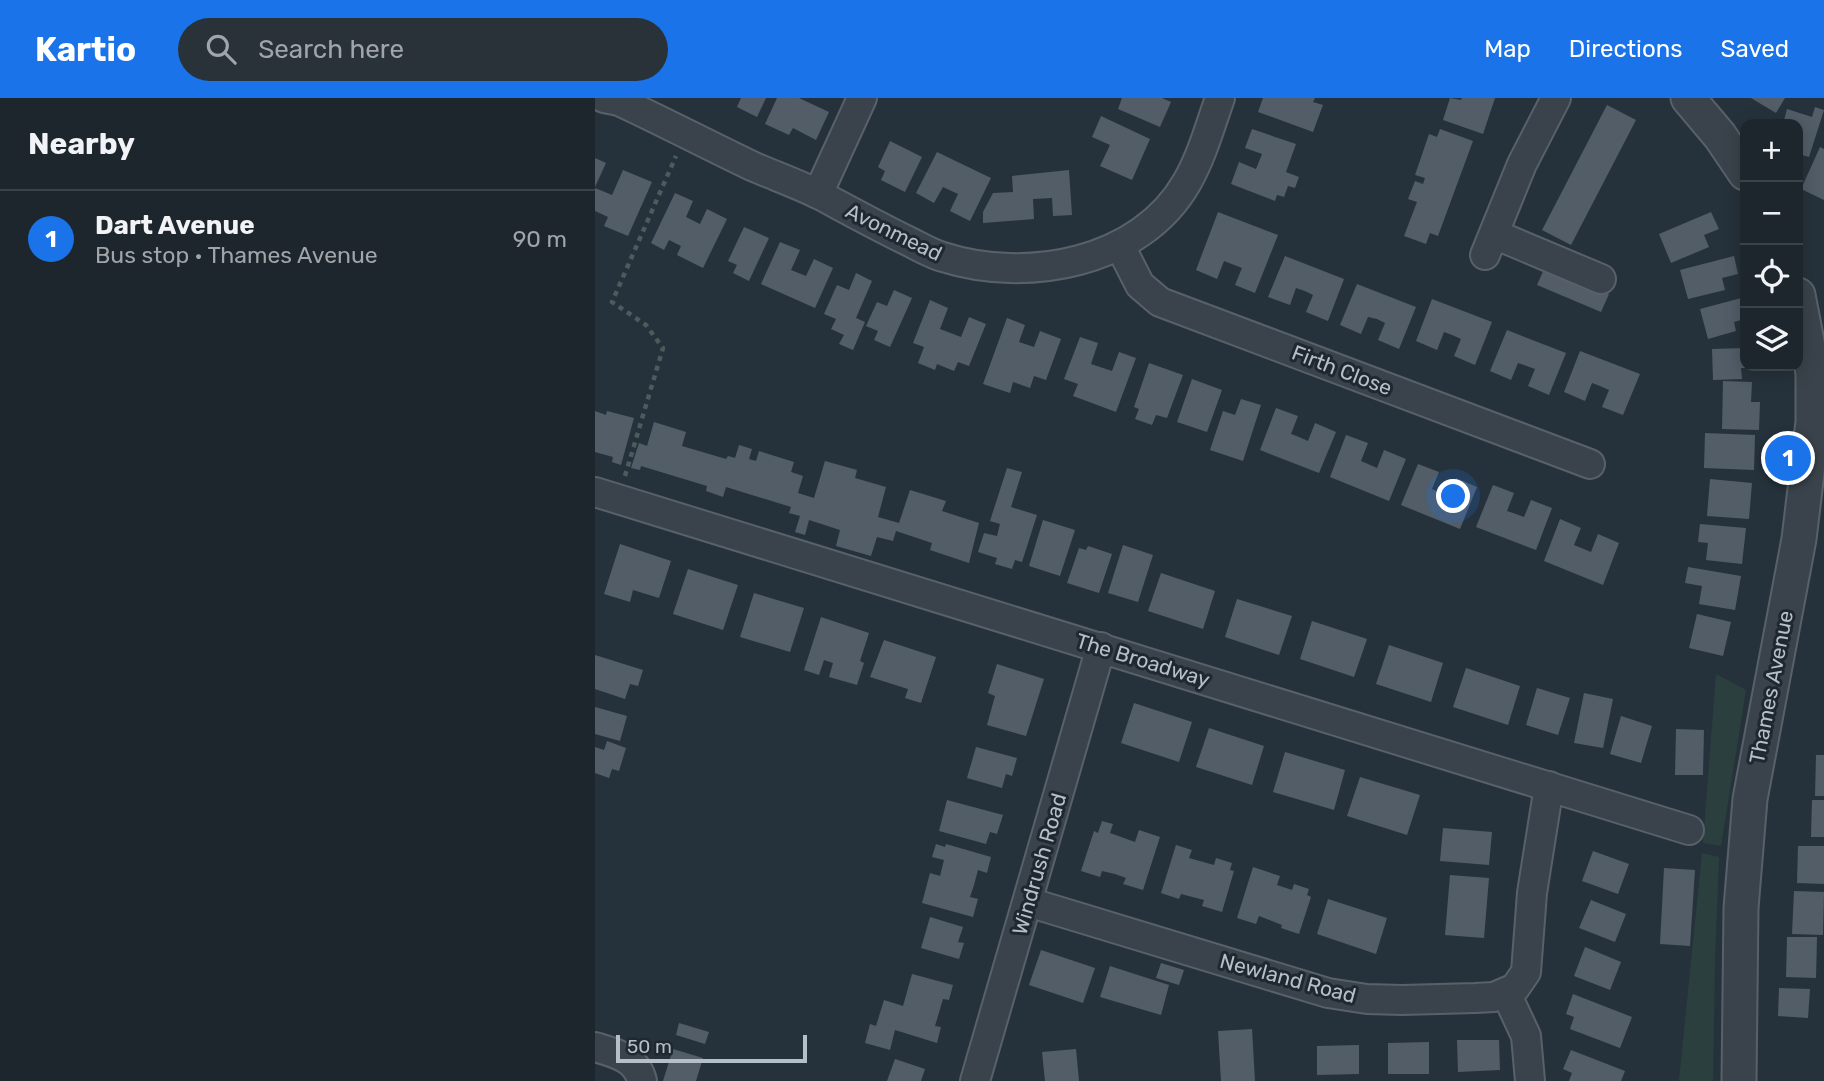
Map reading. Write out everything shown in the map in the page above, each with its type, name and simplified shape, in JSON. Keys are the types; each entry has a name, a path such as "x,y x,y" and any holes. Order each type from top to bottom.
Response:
{"street":[{"name":"Avonmead","path":"604,98 619,101 753,166 818,194 942,257 1013,269 1074,262 1120,246 1154,223 1171,205 1187,181 1220,98"},
{"path":"818,194 862,98"},
{"path":"1556,98 1534,138 1490,244 1601,279"},
{"path":"1688,98 1720,136 1740,166"},
{"name":"Firth Close","path":"1120,246 1140,285 1160,302 1590,464"},
{"name":"Thames Avenue","path":"1739,1081 1739,971 1744,858 1750,799 1799,539 1813,422 1817,351 1802,308"},
{"name":"The Broadway","path":"601,496 1101,647 1689,830"},
{"name":"Windrush Road","path":"975,1081 1101,647"},
{"path":"1530,1081 1526,1036 1506,993 1515,988 1525,972 1532,893 1549,786"},
{"name":"Newland Road","path":"1028,902 1328,993 1367,999 1402,1000 1494,998 1506,993"},
{"path":"595,1047 631,1061 639,1070 642,1081"}],"path":[{"path":"601,496 663,348 646,325 612,302 686,132"}],"green space":[{"path":"1716,674 1746,690 1721,846 1703,843"},
{"path":"1702,853 1719,857 1713,1081 1679,1081"}],"building":[{"path":"741,98 766,98 757,117 737,107"},
{"path":"777,98 799,98 829,112 816,140 793,128 789,135 765,124"},
{"path":"1122,98 1162,98 1171,102 1160,127 1118,109"},
{"path":"1263,98 1315,98 1313,102 1323,105 1313,132 1258,112"},
{"path":"1450,98 1495,98 1483,134 1443,120"},
{"path":"1751,98 1785,98 1776,113"},
{"path":"1607,105 1636,120 1571,245 1542,230"},
{"path":"1815,107 1824,110 1809,157 1803,155 1803,119 1784,119 1787,109 1812,117"},
{"path":"1101,116 1150,139 1132,180 1100,166 1110,145 1092,137"},
{"path":"1252,129 1296,144 1286,172 1299,177 1295,188 1288,186 1284,197 1277,195 1275,201 1231,184 1239,162 1256,169 1262,154 1245,148"},
{"path":"1440,129 1473,141 1438,236 1430,233 1426,244 1404,236 1417,202 1408,199 1415,181 1423,184 1425,178 1415,175 1429,134 1437,137"},
{"path":"890,141 922,157 905,192 881,180 885,171 878,167"},
{"path":"1820,147 1824,149 1824,200 1803,190"},
{"path":"937,152 991,178 970,221 950,211 958,194 943,187 934,203 916,193"},
{"path":"595,158 606,163 595,187"},
{"path":"623,170 652,182 628,236 604,226 608,217 595,211 595,188 612,195"},
{"path":"1069,170 1072,215 1053,216 1052,198 1033,199 1034,219 983,223 983,212 993,193 1013,192 1012,176"},
{"path":"675,193 693,201 686,217 700,224 707,209 727,219 703,268 677,255 681,246 669,240 664,250 651,243"},
{"path":"1218,212 1278,235 1255,293 1235,285 1242,268 1224,261 1217,279 1196,270"},
{"path":"1711,212 1719,229 1704,235 1709,247 1671,263 1659,234"},
{"path":"744,227 769,238 749,281 733,273 737,265 728,261"},
{"path":"780,242 800,250 791,270 806,276 814,259 833,268 815,308 761,284"},
{"path":"1285,256 1344,279 1328,321 1306,312 1313,295 1305,291 1296,288 1290,305 1268,297"},
{"path":"1734,256 1738,274 1722,278 1725,290 1688,299 1680,270"},
{"path":"1545,267 1609,294 1601,312 1537,285"},
{"path":"856,273 872,281 856,318 865,322 853,350 839,344 844,335 831,329 836,319 824,314 837,285 849,290"},
{"path":"1357,284 1416,307 1399,349 1378,340 1385,323 1377,319 1368,317 1361,334 1340,325"},
{"path":"894,290 912,298 890,347 874,340 878,331 866,326 877,302 887,306"},
{"path":"1740,298 1740,320 1734,322 1736,331 1708,339 1700,309"},
{"path":"1432,299 1492,322 1475,365 1454,356 1461,339 1452,335 1444,332 1437,350 1416,341"},
{"path":"930,300 948,308 940,329 961,337 969,317 986,324 969,366 958,362 954,371 937,364 935,370 918,363 924,347 913,343"},
{"path":"1007,318 1025,325 1019,342 1034,347 1040,331 1061,339 1046,380 1034,376 1030,388 1013,382 1010,393 983,384"},
{"path":"1507,330 1566,353 1549,395 1528,386 1535,369 1518,363 1511,380 1490,371"},
{"path":"1080,337 1098,343 1091,364 1112,371 1119,352 1136,358 1116,412 1073,396 1078,384 1064,379"},
{"path":"1740,348 1742,379 1713,380 1712,349"},
{"path":"1580,351 1640,374 1623,415 1602,407 1609,390 1600,386 1592,383 1585,401 1564,392"},
{"path":"1149,363 1183,375 1167,418 1156,415 1152,425 1135,419 1139,409 1134,407"},
{"path":"1192,379 1222,390 1207,432 1177,422"},
{"path":"1723,381 1752,382 1751,402 1760,402 1759,430 1722,429"},
{"path":"1241,399 1261,405 1243,461 1210,450 1223,411 1235,415"},
{"path":"1276,408 1298,416 1291,434 1308,441 1315,423 1336,432 1319,473 1260,450"},
{"path":"595,411 606,415 607,411 634,418 621,465 612,462 613,457 595,452"},
{"path":"654,422 686,432 682,446 726,459 728,456 735,458 739,445 752,449 749,459 756,461 759,451 794,462 791,472 803,476 798,493 814,498 825,461 857,470 855,478 886,487 878,517 899,523 910,490 946,501 942,511 979,523 969,563 930,550 932,543 896,531 893,541 877,537 871,556 836,546 840,530 809,520 805,535 795,532 800,516 789,513 791,507 726,487 723,497 706,491 707,486 641,466 640,470 631,468 639,443 647,446"},
{"path":"1705,433 1755,435 1754,470 1704,468"},
{"path":"1346,435 1368,443 1361,461 1377,468 1384,450 1406,459 1389,501 1330,477"},
{"path":"1418,464 1439,472 1432,489 1449,496 1456,478 1477,487 1460,529 1401,505"},
{"path":"1007,468 1022,472 1011,507 1037,515 1022,562 1015,560 1012,569 995,564 997,558 978,552 984,533 997,536 1000,524 990,521"},
{"path":"1710,479 1752,483 1749,519 1707,516"},
{"path":"1493,485 1514,493 1507,511 1524,517 1531,500 1552,508 1536,550 1476,527"},
{"path":"1560,519 1581,528 1574,545 1591,552 1598,534 1619,543 1603,585 1544,561"},
{"path":"1043,520 1075,530 1060,576 1029,566"},
{"path":"1700,524 1746,528 1742,564 1706,560 1708,543 1698,542"},
{"path":"620,544 671,561 659,598 633,590 630,602 604,594"},
{"path":"1123,545 1153,555 1138,602 1108,593"},
{"path":"1088,546 1112,554 1099,593 1067,583 1079,548 1086,550"},
{"path":"1688,567 1741,576 1735,610 1699,604 1702,586 1685,583"},
{"path":"688,569 738,585 723,630 673,614"},
{"path":"1161,573 1215,591 1203,629 1148,611"},
{"path":"754,593 804,608 790,652 740,637"},
{"path":"1237,599 1292,616 1279,655 1225,637"},
{"path":"1697,614 1731,622 1723,656 1689,648"},
{"path":"821,617 869,633 860,661 864,663 857,685 829,677 833,663 824,660 819,675 804,670"},
{"path":"1312,621 1367,639 1354,677 1300,659"},
{"path":"884,640 936,657 921,703 905,698 908,689 870,677"},
{"path":"1389,645 1443,663 1431,702 1376,684"},
{"path":"595,655 643,670 638,686 630,684 625,699 595,689"},
{"path":"997,664 1044,679 1026,736 987,725 995,696 988,693"},
{"path":"1466,668 1520,686 1508,725 1453,707"},
{"path":"1537,688 1570,698 1558,735 1526,725"},
{"path":"1584,693 1613,699 1603,748 1574,743"},
{"path":"1134,703 1192,722 1179,762 1121,743"},
{"path":"595,707 627,716 620,741 595,734"},
{"path":"1621,716 1652,726 1641,763 1610,754"},
{"path":"1209,728 1264,746 1252,785 1196,767"},
{"path":"1676,729 1704,730 1703,775 1675,775"},
{"path":"607,741 626,748 619,771 612,769 609,778 595,773 595,747 604,750"},
{"path":"976,747 1017,758 1012,776 1006,774 1002,788 967,778"},
{"path":"1285,752 1345,770 1334,810 1273,792"},
{"path":"1816,755 1824,755 1824,796 1815,796"},
{"path":"1360,777 1420,795 1407,835 1347,816"},
{"path":"947,800 1003,815 997,834 990,832 986,844 939,831"},
{"path":"1812,800 1824,800 1824,837 1811,837"},
{"path":"1102,821 1113,824 1110,833 1135,842 1139,830 1160,837 1143,890 1123,884 1126,878 1115,874 1102,871 1100,877 1081,871 1094,831 1098,833"},
{"path":"1443,828 1492,832 1489,865 1440,861"},
{"path":"936,844 945,847 946,844 991,857 987,873 978,870 970,897 978,899 973,917 922,903 930,873 940,876 944,860 932,857"},
{"path":"1176,845 1192,850 1189,858 1214,865 1216,858 1232,863 1230,870 1234,871 1222,912 1202,906 1204,900 1181,894 1179,899 1161,893"},
{"path":"1798,846 1824,846 1824,884 1797,883"},
{"path":"1593,851 1629,864 1618,894 1582,881"},
{"path":"1253,867 1280,876 1277,885 1292,890 1294,884 1309,889 1307,895 1311,897 1299,934 1259,916 1256,924 1237,918"},
{"path":"1664,868 1695,870 1690,946 1660,944"},
{"path":"1450,875 1489,878 1484,938 1445,935"},
{"path":"1794,891 1824,892 1823,935 1792,934"},
{"path":"1328,899 1387,918 1376,954 1317,934"},
{"path":"1591,900 1626,914 1615,942 1579,928"},
{"path":"930,917 963,927 958,942 964,943 959,959 921,948"},
{"path":"1787,937 1817,937 1816,978 1786,977"},
{"path":"1585,947 1621,962 1610,990 1574,976"},
{"path":"1041,950 1095,968 1083,1003 1029,985"},
{"path":"1161,963 1184,970 1179,985 1156,978"},
{"path":"1110,966 1169,985 1161,1015 1100,997"},
{"path":"912,974 953,985 949,1000 943,999 935,1026 941,1027 937,1043 895,1030 890,1050 865,1043 870,1024 876,1026 884,1000 903,1006"},
{"path":"1779,988 1810,989 1808,1018 1778,1016"},
{"path":"1573,994 1632,1017 1620,1048 1570,1029 1574,1017 1566,1014"},
{"path":"679,1023 709,1032 705,1044 676,1035"},
{"path":"1252,1029 1255,1081 1221,1081 1218,1031"},
{"path":"1457,1040 1499,1040 1500,1070 1458,1072"},
{"path":"1429,1042 1429,1074 1388,1074 1388,1043"},
{"path":"1359,1045 1359,1074 1317,1075 1317,1046"},
{"path":"673,1049 703,1058 696,1081 663,1081"},
{"path":"1076,1049 1079,1081 1045,1081 1042,1052"},
{"path":"1571,1050 1625,1071 1621,1081 1569,1081 1572,1073 1563,1069"},
{"path":"895,1059 925,1069 921,1081 887,1081"}],"place":[{"name":"Dart Avenue","path":"1788,458"}]}
